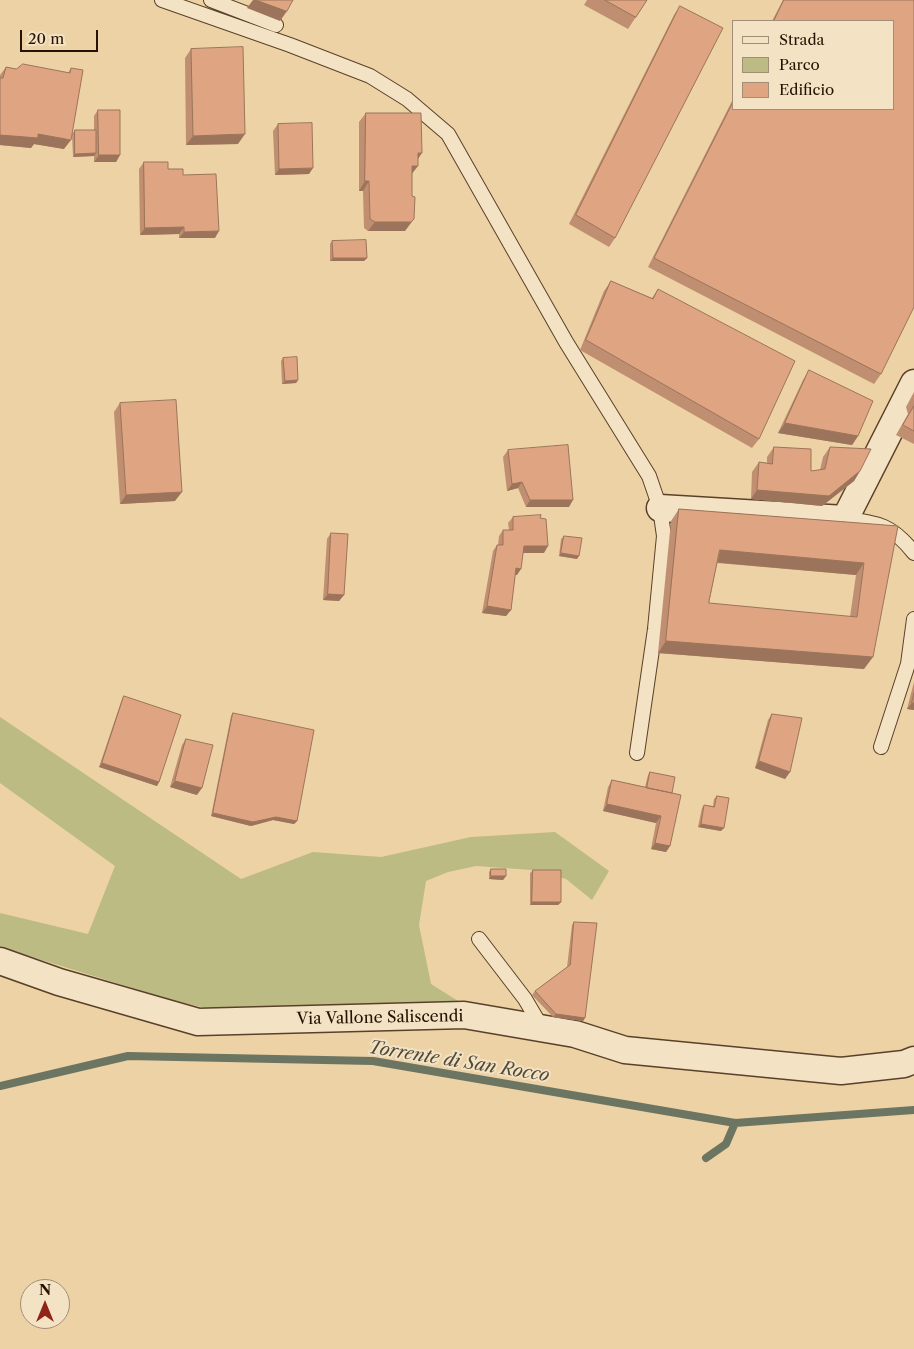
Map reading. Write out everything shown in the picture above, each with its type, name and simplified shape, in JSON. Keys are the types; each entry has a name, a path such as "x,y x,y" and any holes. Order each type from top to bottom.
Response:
{"street":[{"path":"660,508 845,519 914,383"},
{"name":"Via Vallone Saliscendi","path":"0,961 59,982 198,1022 464,1015 574,1034 624,1050 841,1070 904,1064 914,1060"}],"lane":[{"path":"162,0 290,45 370,76 407,99 448,134 566,342 649,476 660,508 664,536 655,629 637,753"},
{"path":"211,0 276,25"},
{"path":"845,519 876,523 900,535 914,553"},
{"path":"881,747 908,664 914,619"},
{"path":"480,939 525,999 542,1028"}],"green space":[{"path":"0,717 241,879 313,852 381,857 471,837 555,832 609,871 592,900 566,879 532,870 476,866 448,872 426,881 419,925 431,984 466,1006 324,1005 214,1010 171,1000 0,947 0,913 88,934 115,866 0,783"}],"building":[{"path":"256,0 293,0 287,11"},
{"path":"605,0 647,0 636,17"},
{"path":"784,0 914,0 914,307 881,374 654,258 732,104 732,110 894,110 894,20 774,20"},
{"path":"680,6 723,28 615,238 576,215"},
{"path":"243,47 245,134 193,136 191,49"},
{"path":"23,64 70,73 71,68 83,70 71,140 38,134 38,138 0,135 0,78 3,78 6,67 16,69"},
{"path":"98,110 120,110 120,155 99,155"},
{"path":"366,113 421,113 422,153 418,153 418,166 412,166 412,196 415,197 414,219 411,222 375,222 370,219 369,181 365,181"},
{"path":"312,123 313,168 279,169 278,124"},
{"path":"75,130 96,130 96,153 75,154"},
{"path":"144,162 168,162 168,169 183,169 183,175 216,174 219,231 184,232 184,227 145,228"},
{"path":"366,240 367,258 333,258 332,241"},
{"path":"611,281 653,299 658,289 795,361 759,439 586,340"},
{"path":"297,357 298,380 285,381 283,358"},
{"path":"809,370 873,401 858,436 785,423"},
{"path":"176,400 182,492 126,495 120,403"},
{"path":"914,406 914,431 903,425"},
{"path":"568,445 573,500 530,500 522,482 512,484 508,450"},
{"path":"774,447 811,449 811,471 825,469 830,447 871,449 860,471 829,496 757,490 759,462 772,464"},
{"path":"679,509 898,526 873,657 666,641","holes":["720,550 864,563 857,617 709,603"]},
{"path":"541,515 540,518 546,519 548,546 524,546 521,569 516,568 511,610 487,606 497,545 503,545 503,530 513,530 513,517"},
{"path":"331,533 348,534 344,595 328,594"},
{"path":"564,536 582,538 579,556 561,553"},
{"path":"124,696 181,715 159,782 102,763"},
{"path":"233,713 314,730 297,821 276,817 253,822 213,813"},
{"path":"772,714 802,718 790,772 759,761"},
{"path":"186,739 213,745 202,788 175,781"},
{"path":"650,772 675,777 672,793 647,788"},
{"path":"612,780 681,795 670,846 655,843 661,816 607,804"},
{"path":"717,796 729,798 724,828 701,824 704,805 714,807"},
{"path":"491,869 506,869 506,876 491,876"},
{"path":"533,870 561,870 561,902 532,902"},
{"path":"574,922 597,923 585,1018 556,1014 535,991 570,965"}],"waterway":[{"name":"Torrente di San Rocco","path":"0,1086 128,1056 373,1061 735,1123 914,1110"},
{"path":"706,1158 726,1144 735,1123"}]}
